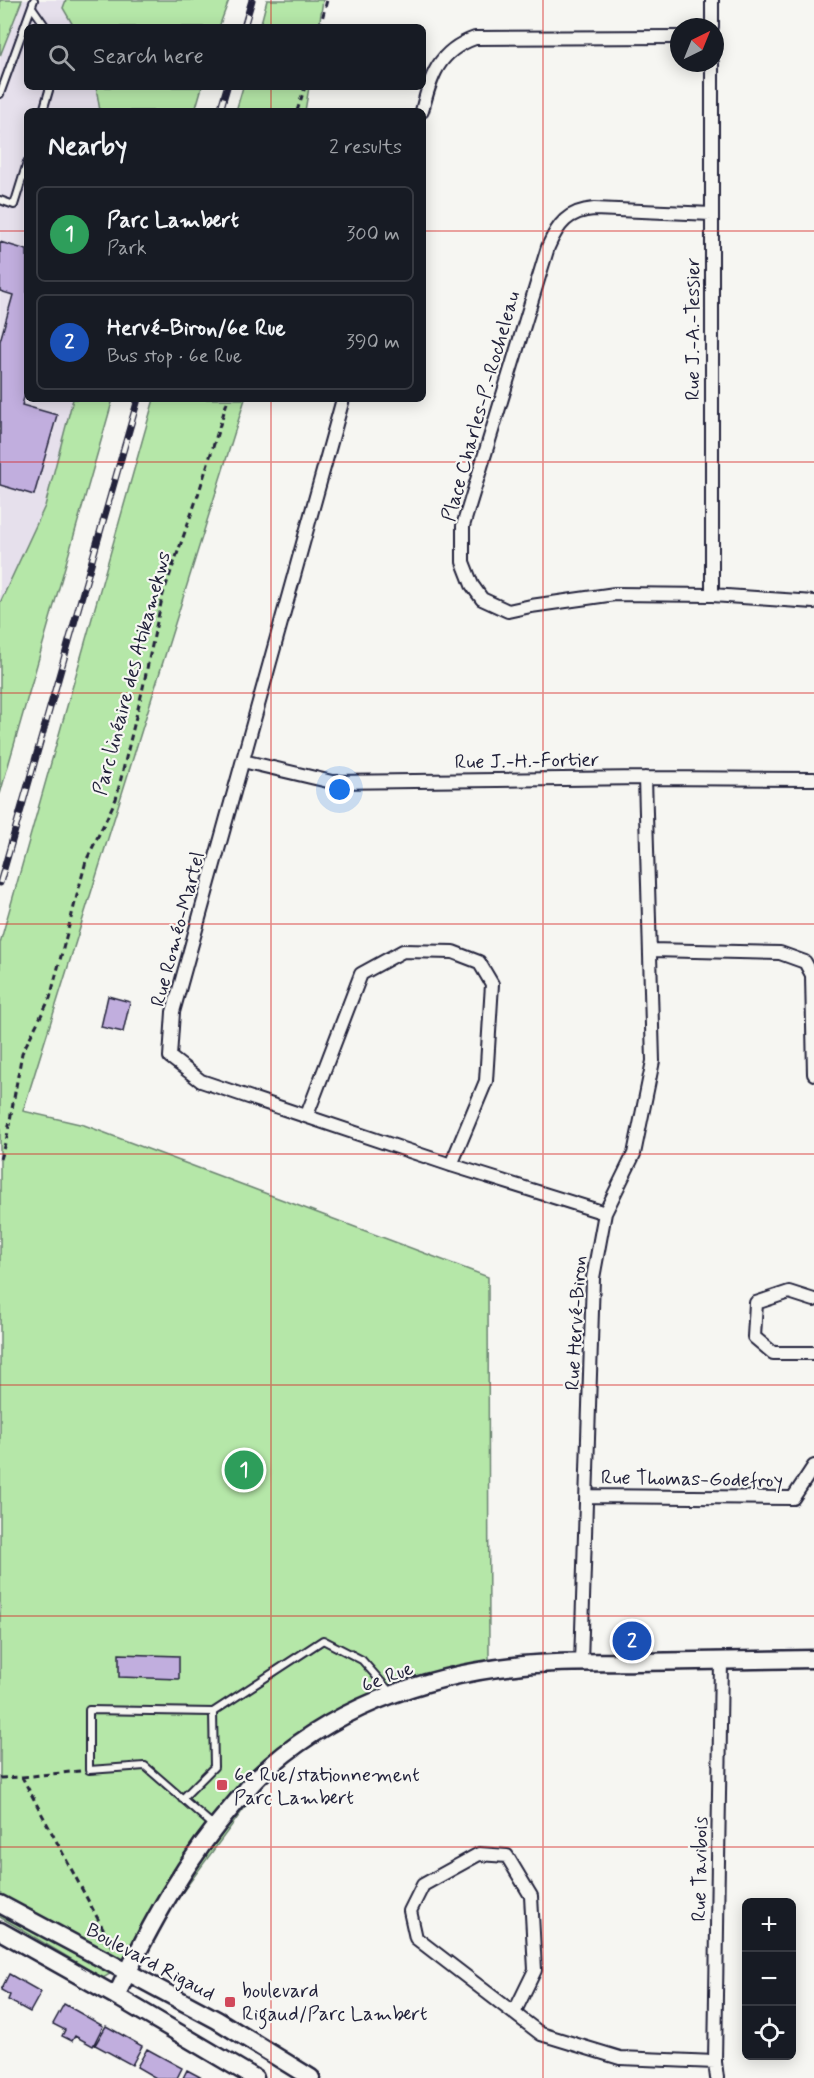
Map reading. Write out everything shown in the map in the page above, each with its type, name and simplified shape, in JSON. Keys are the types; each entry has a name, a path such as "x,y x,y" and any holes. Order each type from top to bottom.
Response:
{"street":[{"path":"712,0 712,18"},
{"path":"423,108 431,78 447,53 459,44 475,38 670,37"},
{"name":"Rue J.-A.-Tessier","path":"712,72 712,595"},
{"name":"Place Charles-P.-Rocheleau","path":"712,214 580,210 560,225 548,247 463,526 463,562 472,585 482,599 508,611 615,594 712,595 814,602"},
{"name":"Rue Roméo-Martel","path":"342,402 173,1012 170,1057 201,1081 451,1165 605,1212"},
{"name":"Rue J.-H.-Fortier","path":"243,761 332,782 645,778 814,779"},
{"name":"Rue Hervé-Biron","path":"581,1663 593,1278 605,1212 634,1154 653,1061 645,778"},
{"path":"651,950 780,952 805,962 812,975 814,1074"},
{"path":"307,1115 361,974 403,951 453,952 479,962 492,984 486,1081 451,1165"},
{"path":"814,1300 789,1292 756,1304 754,1337 773,1353 814,1353"},
{"name":"Rue Thomas-Godefroy","path":"587,1496 793,1498 814,1467"},
{"name":"6e Rue","path":"116,1996 184,1869 214,1827 256,1778 324,1726 391,1693 446,1677 504,1668 581,1663 814,1659"},
{"name":"Rue Tavibois","path":"717,2078 721,1660"},
{"path":"514,2013 535,1970 531,1896 507,1856 480,1854 423,1885 410,1911 416,1938 514,2013 542,2034 620,2058 716,2062"},
{"name":"Boulevard Rigaud","path":"0,1904 155,1985 311,2078"},
{"path":"0,1931 255,2078"}],"lane":[{"path":"33,4 43,24"},
{"path":"26,24 33,4"},
{"path":"0,93 24,28"},
{"path":"44,108 49,90"},
{"path":"0,200 14,206 24,174"},
{"path":"214,1827 145,1766 89,1770 89,1710 213,1712 323,1640 362,1660 391,1693"},
{"path":"182,1799 214,1767 213,1712"}],"path":[{"path":"321,24 327,0"},
{"path":"298,108 304,90"},
{"name":"Parc linéaire des Atikamekws","path":"0,1159 7,1137 22,1053 50,998 86,861 116,799 163,594 198,495 227,402"},
{"path":"0,1778 89,1770"},
{"path":"22,1777 128,1972"}],"shaded area":[{"path":"22,0 66,0 63,8 72,24 24,24 24,90 96,90 100,108 24,108 24,402 72,402 45,506 0,603 0,56"}],"green space":[{"path":"0,0 22,0 0,56"},
{"path":"66,0 229,0 220,24 72,24 63,8"},
{"path":"267,0 323,0 319,24 261,24"},
{"path":"96,90 201,90 196,108 100,108"},
{"path":"242,90 308,90 306,108 237,108"},
{"path":"72,402 112,402 0,794 0,603 45,506"},
{"path":"153,402 244,402 23,1111 84,1125 488,1277 489,1663 384,1690 288,1749 131,1962 103,1978 0,1917 0,943"}],"building":[{"path":"0,242 24,249 24,398 22,405 57,415 34,495 0,485 0,341 13,295 0,291"},
{"path":"108,996 130,1002 123,1032 101,1027"},
{"path":"119,1654 179,1656 179,1679 119,1677"},
{"path":"9,1974 41,1992 30,2012 8,2000 10,1995 1,1990"},
{"path":"64,2004 103,2026 93,2046 75,2036 72,2041 62,2036 65,2030 53,2024"},
{"path":"106,2026 142,2046 132,2065 95,2045"},
{"path":"147,2049 182,2068 177,2078 156,2078 137,2067"},
{"path":"187,2070 202,2078 183,2078"}],"railway":[{"path":"245,24 252,0"},
{"path":"221,108 226,90"},
{"path":"0,883 137,402"}],"place":[{"name":"Parc Lambert","path":"244,1470"},
{"name":"Hervé-Biron/6e Rue","path":"632,1641"},
{"name":"6e Rue/stationnement Parc Lambert","path":"222,1785"},
{"name":"boulevard Rigaud/Parc Lambert","path":"230,2002"}]}
